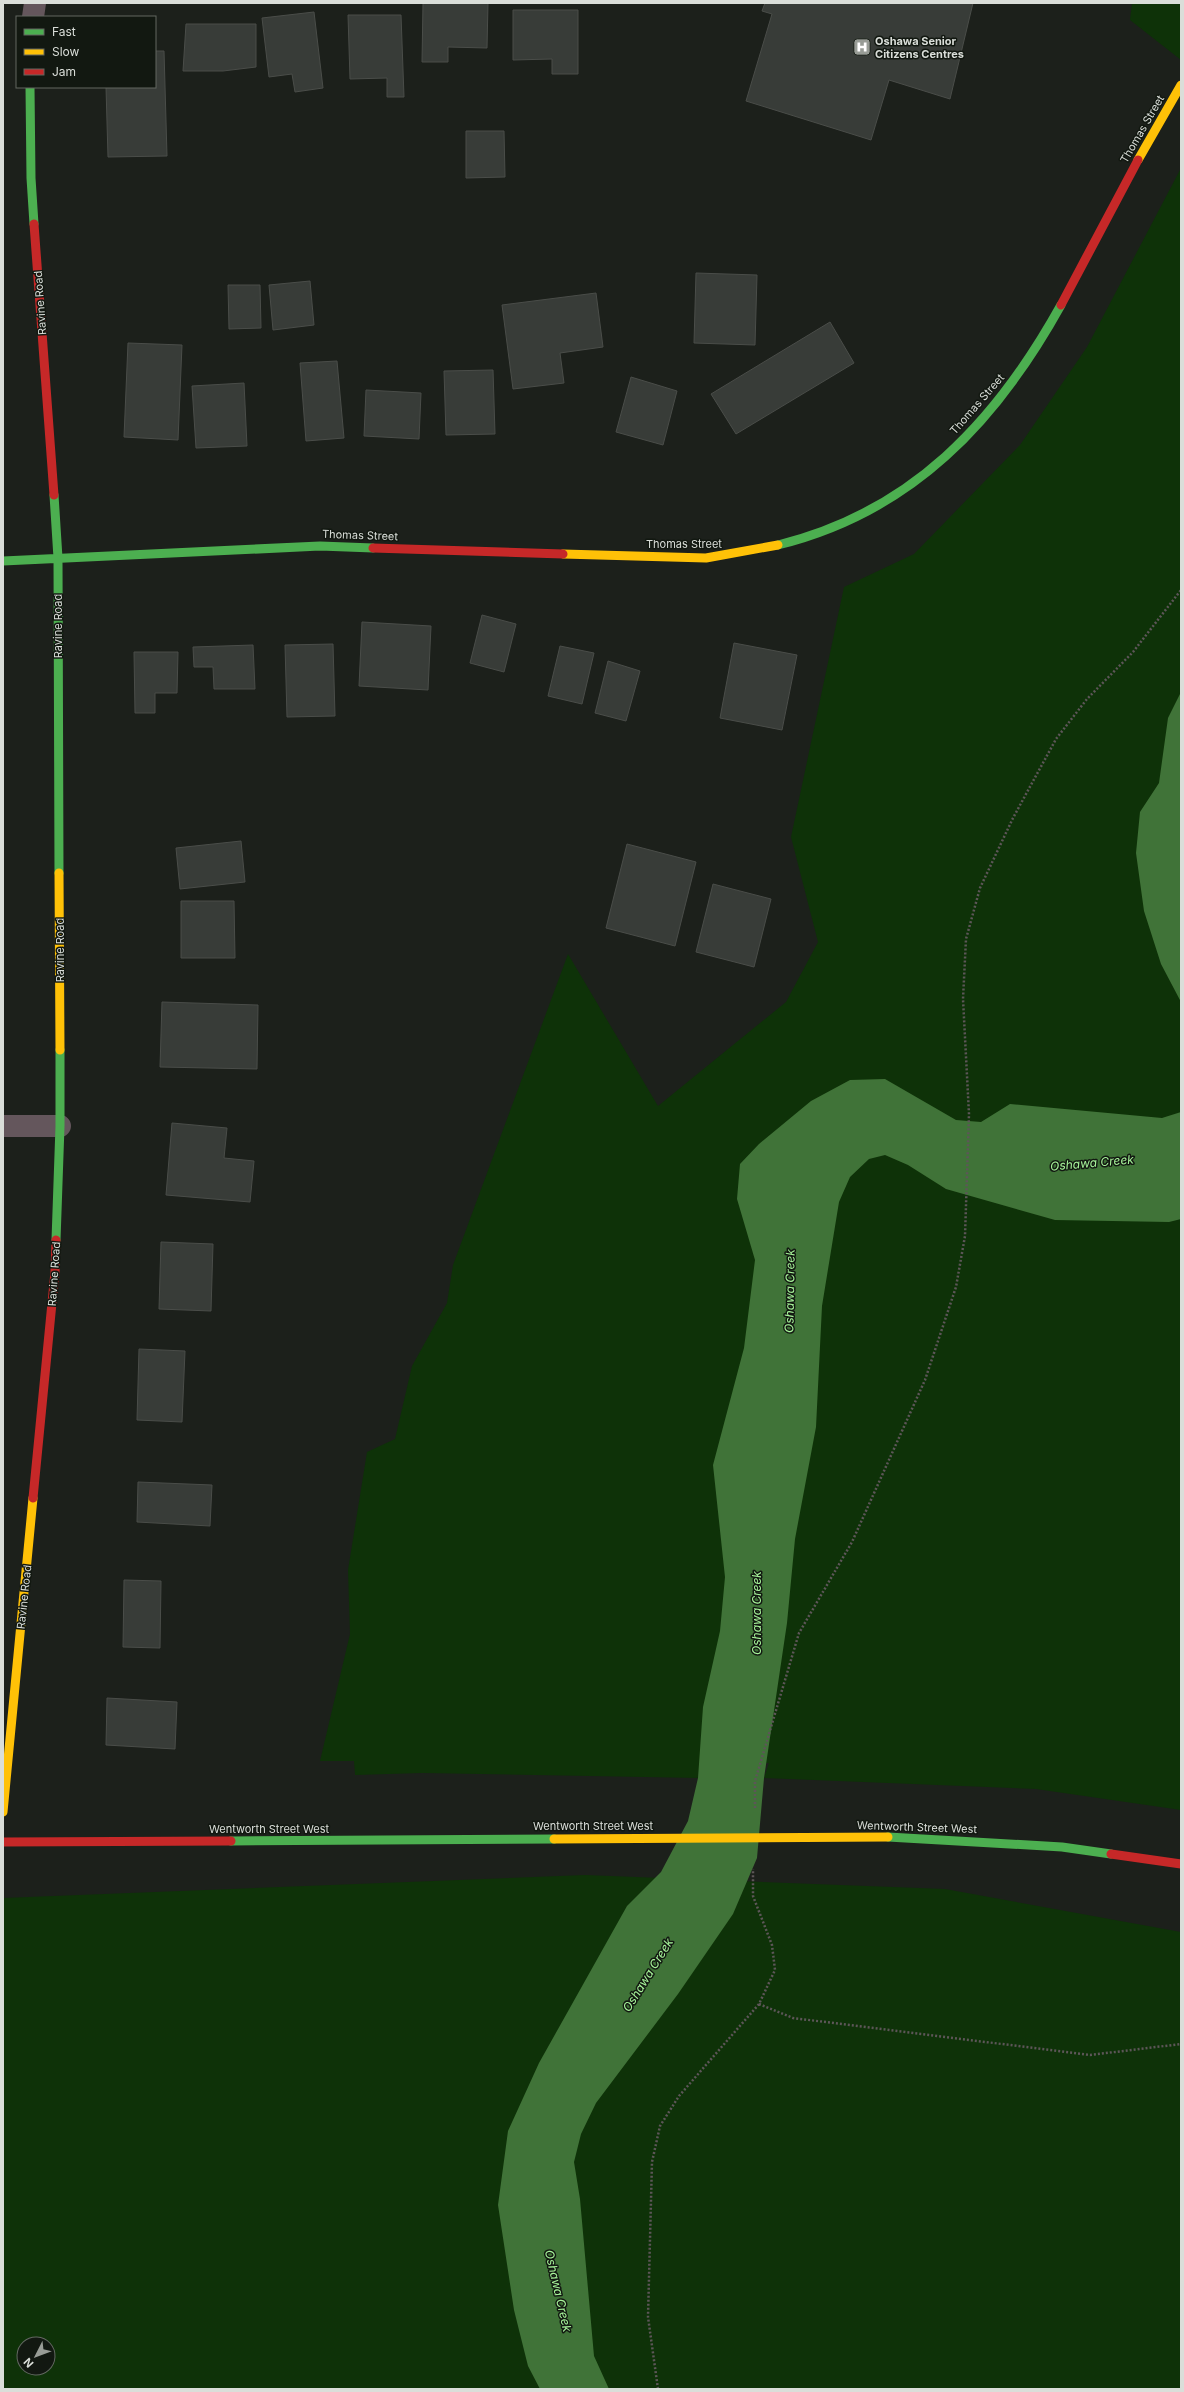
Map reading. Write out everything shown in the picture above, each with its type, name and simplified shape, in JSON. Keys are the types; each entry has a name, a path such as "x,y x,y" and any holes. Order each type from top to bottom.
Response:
{"street":[{"path":"33,16 36,3"},
{"name":"Thomas Street","path":"3,561 320,546 706,558 742,554 793,541 853,521 917,482 971,433 1014,380 1070,289 1128,178 1181,85"},
{"name":"Ravine Road","path":"3,1812 55,1272 60,1126 58,558 31,178 30,88"},
{"path":"3,1126 60,1126"},
{"name":"Wentworth Street West","path":"3,1842 888,1837 1062,1847 1181,1864"}],"path":[{"path":"756,1781 799,1634 852,1542 925,1380 956,1287 966,1236 969,1114 963,999 966,939 980,888 1013,818 1056,739 1086,699 1132,652 1181,590"},
{"path":"658,2389 648,2317 652,2162 660,2126 679,2096 759,2004 775,1970 772,1945 752,1896"},
{"path":"759,2004 793,2018 1090,2055 1181,2044"}],"shaded area":[{"path":"1132,3 1181,3 1181,60 1130,20"},
{"path":"1181,168 1181,1810 1036,1789 764,1778 769,1763 700,1763 698,1778 422,1773 355,1775 354,1761 320,1761 350,1634 348,1570 367,1452 395,1439 412,1366 447,1303 453,1265 568,954 658,1106 786,1002 818,942 791,837 844,587 914,554 1020,445 1087,347"},
{"path":"585,1875 945,1889 1181,1932 1181,2389 3,2389 3,1898"}],"water":[{"path":"1181,692 1181,1002 1161,964 1144,911 1136,853 1140,812 1159,783 1168,718"},
{"name":"Oshawa Creek","path":"885,1079 956,1120 981,1122 1010,1104 1162,1118 1181,1112 1181,1219 1169,1222 1055,1220 946,1189 908,1165 885,1155 869,1159 850,1177 839,1202 822,1306 816,1427 795,1539 787,1623 764,1778 757,1858 733,1914 678,1994 596,2103 581,2134 574,2162 580,2199 594,2356 609,2389 540,2389 528,2366 514,2310 498,2205 508,2131 539,2063 627,1906 661,1872 688,1821 698,1778 703,1707 720,1631 725,1577 713,1465 744,1348 755,1260 737,1199 740,1164 759,1144 811,1101 850,1080"}],"building":[{"path":"423,3 488,3 487,48 448,47 448,62 422,62"},
{"name":"Oshawa Senior Citizens Centres","path":"765,3 973,3 950,99 889,80 871,140 746,101 772,14 762,11"},
{"path":"513,10 578,10 578,74 552,74 552,59 513,60"},
{"path":"314,12 323,88 295,92 292,74 269,77 262,18"},
{"path":"348,15 401,15 404,97 387,97 387,78 350,79"},
{"path":"186,24 256,24 256,67 223,71 183,71"},
{"path":"156,51 164,51 167,156 108,157 106,88 156,88"},
{"path":"466,131 504,131 505,177 466,178"},
{"path":"696,273 757,275 755,345 694,343"},
{"path":"310,281 314,325 273,330 269,285"},
{"path":"228,285 260,285 261,328 229,329"},
{"path":"596,293 603,347 560,353 564,383 513,389 502,305"},
{"path":"830,322 854,363 736,434 711,394"},
{"path":"128,343 182,345 178,440 124,437"},
{"path":"337,361 344,438 306,441 300,363"},
{"path":"493,370 495,434 446,435 444,371"},
{"path":"631,377 677,391 663,445 616,432"},
{"path":"244,383 247,446 196,448 192,386"},
{"path":"366,390 421,393 419,439 364,436"},
{"path":"482,615 516,624 504,672 470,663"},
{"path":"362,622 431,626 428,690 359,686"},
{"path":"734,643 797,655 782,730 720,718"},
{"path":"333,644 335,716 287,717 285,645"},
{"path":"253,645 255,689 214,689 213,667 194,667 193,647"},
{"path":"560,646 594,653 582,704 548,696"},
{"path":"134,652 178,652 177,693 155,693 155,713 135,713"},
{"path":"608,661 640,671 626,721 595,713"},
{"path":"241,841 245,882 180,889 176,848"},
{"path":"627,844 696,862 675,946 606,928"},
{"path":"713,884 771,899 754,967 696,952"},
{"path":"181,901 234,901 235,958 181,958"},
{"path":"162,1002 258,1005 257,1069 160,1067"},
{"path":"172,1123 227,1128 224,1158 254,1161 250,1202 166,1195"},
{"path":"161,1242 213,1244 211,1311 159,1309"},
{"path":"139,1349 185,1351 182,1422 137,1420"},
{"path":"138,1482 212,1485 210,1526 137,1522"},
{"path":"124,1580 161,1581 160,1648 123,1647"},
{"path":"107,1698 177,1702 175,1749 106,1745"}],"traffic: fast":[{"path":"30,88 31,178 34,224"},
{"path":"778,545 826,530 870,510 909,485 945,456 978,424 1008,387 1036,348 1061,305"},
{"path":"54,495 58,558 59,873"},
{"path":"3,561 320,546 373,548"},
{"path":"56,1240 60,1126 60,1050"},
{"path":"888,1837 1062,1847 1111,1854"},
{"path":"231,1841 554,1839"}],"traffic: slow":[{"path":"1138,160 1181,85"},
{"path":"563,554 706,558 778,545"},
{"path":"59,873 60,1050"},
{"path":"3,1812 33,1498"},
{"path":"554,1839 888,1837"}],"traffic: jam":[{"path":"1061,305 1138,160"},
{"path":"34,224 54,495"},
{"path":"373,548 563,554"},
{"path":"33,1498 55,1272 56,1240"},
{"path":"3,1842 231,1841"},
{"path":"1111,1854 1181,1864"}],"place":[{"name":"Oshawa Senior Citizens Centres","path":"862,47"}]}
